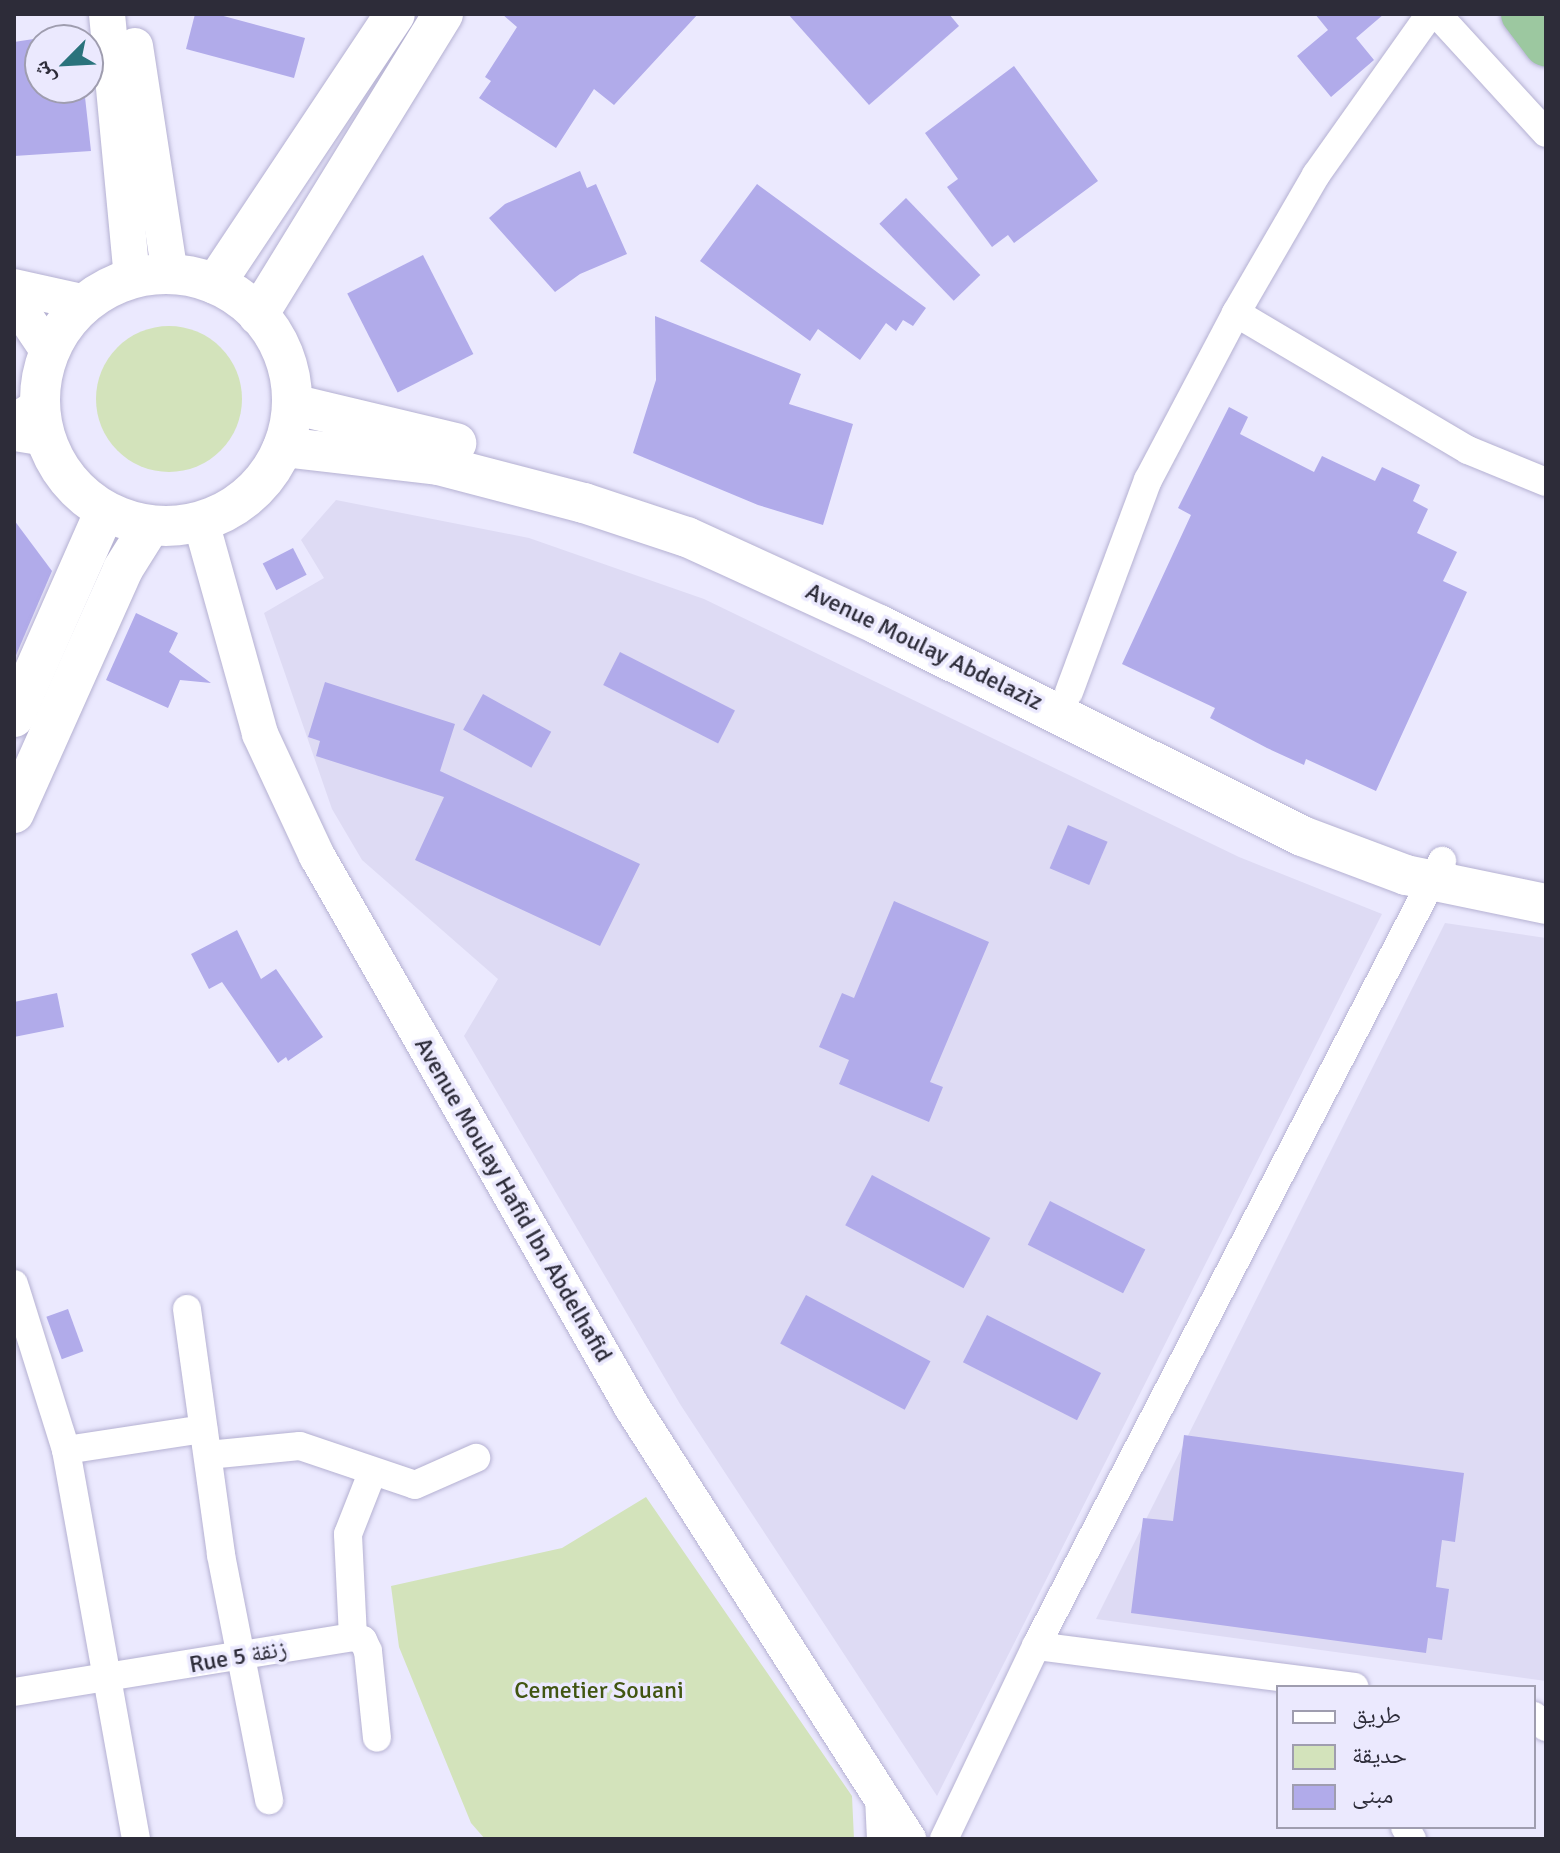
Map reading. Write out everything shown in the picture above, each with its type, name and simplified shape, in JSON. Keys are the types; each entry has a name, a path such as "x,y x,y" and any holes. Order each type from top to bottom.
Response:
{"highway":[{"path":"1523,14 1546,44"}],"main road":[{"path":"215,284 395,14"},
{"path":"258,315 443,14"},
{"path":"151,276 215,284 258,315 277,341 289,372 292,404 283,447 264,480 245,497 201,522 150,526 105,511 31,440 27,409 49,352 86,303 151,276"},
{"name":"Avenue Moulay Abdelaziz","path":"292,404 599,482 725,528 1025,683 1302,836 1437,871 1546,904"},
{"name":"Avenue Moulay Abdelaziz","path":"283,447 438,465 635,518 739,558 1025,683 1069,692 1437,871 1546,883"},
{"path":"14,717 105,511"},
{"path":"14,813 123,569 150,526"}],"street":[{"path":"107,14 151,276"},
{"path":"131,14 151,276"},
{"path":"1069,692 1148,480 1236,313 1316,175 1430,14"},
{"path":"1437,14 1546,133"},
{"path":"14,287 86,303"},
{"path":"14,300 49,352"},
{"path":"1236,313 1468,450 1546,482"},
{"name":"Avenue Moulay Hafid Ibn Abdelhafid","path":"201,522 260,734 317,856 632,1407 908,1839"},
{"path":"944,1839 1036,1646 1437,871"},
{"path":"14,1284 66,1450 136,1839"},
{"path":"187,1309 221,1555 269,1800"},
{"path":"66,1450 206,1442 300,1446 338,1455 372,1473 415,1485 476,1458"},
{"path":"372,1473 348,1534 353,1637 363,1640 368,1651 377,1738"},
{"name":"Rue 5 زنقة","path":"14,1692 243,1658 353,1637"},
{"path":"1036,1646 1323,1685"},
{"path":"879,1797 881,1839"}],"shaded area":[{"path":"336,500 529,538 704,599 1239,857 1382,914 937,1796 680,1404 464,1036 498,979 362,860 332,809 264,613 324,578 301,540"},
{"path":"1445,923 1546,938 1546,1681 1096,1619"}],"green space":[{"path":"169,326 197,331 221,347 237,371 242,399 237,427 221,451 197,467 169,472 141,467 117,451 101,427 96,399 101,371 117,347 141,331"},
{"name":"Cemetier Souani","path":"646,1497 852,1796 854,1839 485,1839 471,1823 399,1647 391,1586 562,1548"}],"building":[{"path":"195,14 216,14 305,38 294,78 186,49"},
{"path":"502,14 698,14 614,105 594,89 556,148 479,98 491,81 485,77 517,27"},
{"path":"788,14 949,14 959,26 869,105"},
{"path":"1315,14 1384,14 1356,38 1374,60 1331,97 1297,56 1328,30"},
{"path":"24,40 24,104 86,104 91,151 14,156 14,42"},
{"path":"1014,66 1098,181 1014,243 1008,235 992,247 947,187 958,179 925,133"},
{"path":"580,171 587,188 596,184 627,254 580,274 555,292 489,218 505,204"},
{"path":"757,184 926,308 913,326 903,320 896,331 886,323 860,360 818,329 810,341 700,261"},
{"path":"906,198 980,275 954,301 879,224"},
{"path":"423,255 473,354 398,392 347,294"},
{"path":"655,316 801,374 789,404 853,424 823,525 758,505 633,453 656,380"},
{"path":"1229,407 1248,417 1240,434 1314,472 1322,456 1375,481 1382,467 1420,485 1413,501 1428,509 1417,533 1457,552 1443,581 1467,592 1376,791 1306,759 1304,765 1267,748 1210,718 1215,708 1122,664 1191,515 1178,508"},
{"path":"14,520 52,571 14,660"},
{"path":"293,548 307,575 276,590 263,563"},
{"path":"136,613 178,633 169,652 211,683 180,680 168,708 106,680"},
{"path":"620,652 735,711 718,744 603,685"},
{"path":"325,682 455,724 440,771 640,864 600,946 415,860 444,797 316,756 320,741 308,737"},
{"path":"483,694 551,732 531,768 463,730"},
{"path":"1068,825 1108,842 1089,885 1050,868"},
{"path":"894,901 989,942 930,1082 943,1087 929,1122 839,1084 849,1060 819,1047 842,993 854,998"},
{"path":"237,930 261,979 276,969 323,1037 288,1061 286,1057 278,1063 222,982 209,989 191,954"},
{"path":"57,993 64,1027 14,1037 14,1002"},
{"path":"872,1175 990,1238 964,1288 845,1225"},
{"path":"1050,1201 1145,1250 1123,1293 1028,1245"},
{"path":"806,1295 930,1361 905,1410 780,1344"},
{"path":"68,1309 83,1351 62,1359 46,1317"},
{"path":"987,1315 1101,1373 1077,1420 963,1362"},
{"path":"1184,1435 1464,1473 1455,1542 1442,1540 1436,1587 1449,1589 1442,1640 1428,1638 1426,1653 1131,1613 1143,1518 1173,1521"}]}
